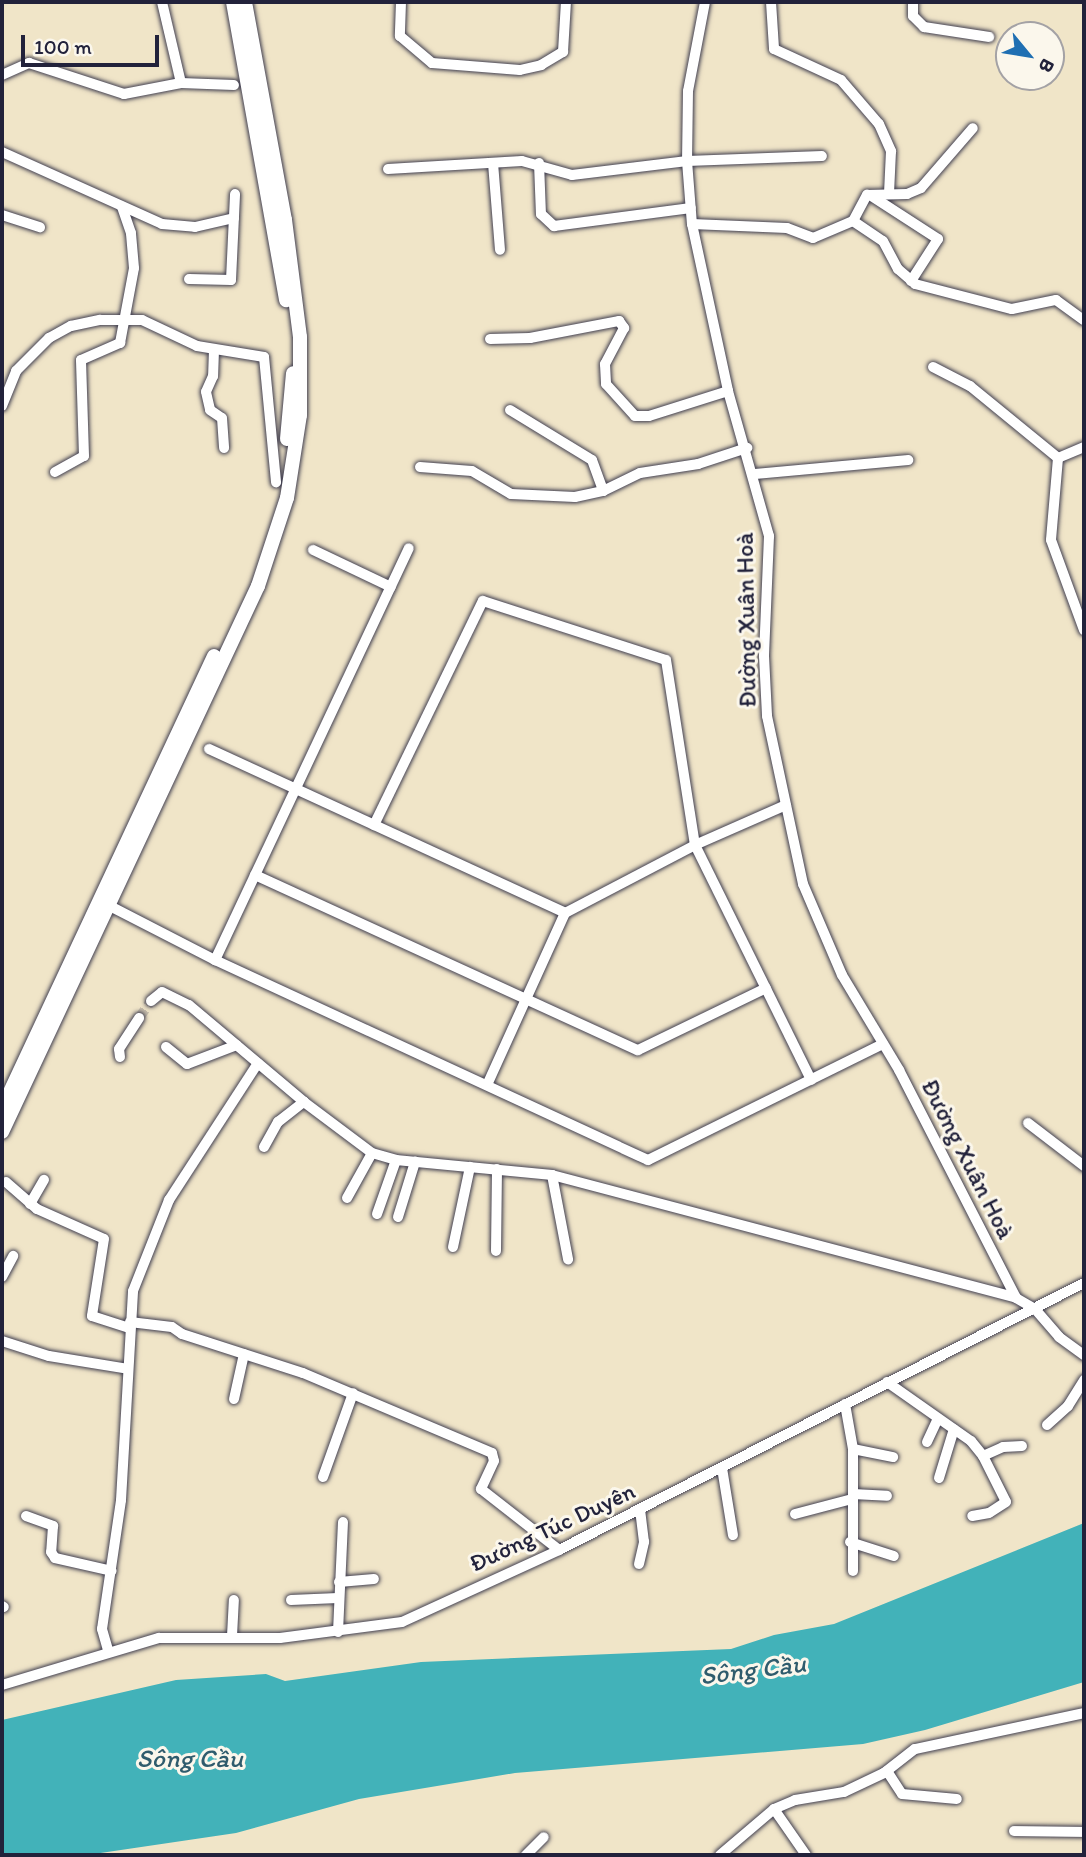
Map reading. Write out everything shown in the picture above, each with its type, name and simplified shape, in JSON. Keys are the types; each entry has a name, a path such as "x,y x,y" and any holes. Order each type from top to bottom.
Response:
{"highway":[{"path":"2,1132 103,902 264,550 285,464 293,372 291,331 233,2"},
{"path":"2,1109 258,586 281,524 300,415 300,337 285,220 245,2"}],"street":[{"path":"162,2 181,83"},
{"path":"401,2 404,43 432,63 520,70 541,65 562,52 566,2"},
{"name":"Đường Xuân Hoà","path":"705,2 688,91 687,161 692,223 728,391 755,474 769,536 764,656 767,716 807,895 842,975 883,1044 1016,1298"},
{"path":"771,2 774,49 842,80 879,124 891,151 889,194"},
{"path":"913,2 913,16 924,27 989,37"},
{"path":"2,75 29,63 124,94 181,83 234,85"},
{"path":"692,223 787,228 813,238 853,221 857,208 870,195 921,188 973,128"},
{"path":"2,152 122,208 177,229 234,218"},
{"path":"388,170 493,163 539,163 572,175 687,161 822,156"},
{"path":"493,163 500,250"},
{"path":"539,163 541,214 554,226 691,208"},
{"path":"189,279 232,280 235,194"},
{"path":"870,195 938,239 911,281"},
{"path":"55,472 84,456 81,360 120,343 134,255 122,208"},
{"path":"2,215 40,227"},
{"path":"853,221 883,241 911,281 1012,309 1056,300 1084,320"},
{"path":"2,406 16,372 49,338 71,326 125,317 214,350 264,357 276,482"},
{"path":"490,339 530,338 619,321 624,328 605,364 606,384 635,416 649,416 728,391"},
{"path":"214,350 214,376 206,392 210,410 222,418 224,448"},
{"path":"933,367 970,386 1058,458"},
{"path":"510,410 592,460 603,491"},
{"path":"1058,458 1084,447"},
{"path":"420,467 472,471 511,494 526,497 575,497 603,491 640,473 698,464 747,448"},
{"path":"1058,458 1051,540 1084,630"},
{"path":"755,474 908,460"},
{"path":"215,960 410,548"},
{"path":"313,550 391,587"},
{"path":"374,825 483,601 666,660 695,845 811,1080"},
{"path":"209,749 565,913"},
{"path":"487,1086 565,913 695,845 786,805"},
{"path":"255,875 638,1050 765,988"},
{"path":"103,902 215,960 648,1160 883,1044"},
{"path":"152,1001 162,992 185,1002 304,1102 372,1153 396,1160 552,1175 1016,1298 1035,1309 1059,1338 1084,1355"},
{"path":"120,1057 119,1049 139,1018"},
{"path":"166,1046 187,1064 237,1045"},
{"path":"108,1650 102,1629 121,1500 133,1291 166,1206 258,1063"},
{"path":"264,1147 278,1122 304,1102"},
{"path":"1028,1123 1084,1166"},
{"path":"347,1198 372,1153"},
{"path":"377,1214 396,1160"},
{"path":"398,1217 415,1162"},
{"path":"453,1247 470,1167"},
{"path":"496,1251 497,1169"},
{"path":"552,1175 568,1259"},
{"path":"30,1204 44,1180"},
{"path":"6,1182 30,1204 104,1239 92,1316 130,1325 172,1327 353,1393 492,1453 494,1461 481,1489 559,1550"},
{"path":"2,1278 13,1256"},
{"name":"Đường Túc Duyên","path":"2,1685 57,1671 108,1650 159,1639 232,1636 280,1638 402,1622 559,1550 1084,1283"},
{"path":"2,1340 49,1356 128,1369"},
{"path":"234,1399 244,1354"},
{"path":"1048,1425 1068,1406 1084,1380"},
{"path":"887,1382 954,1429 983,1456 1006,1502 989,1513 972,1516"},
{"path":"323,1477 353,1393"},
{"path":"845,1404 853,1449 850,1542 853,1571"},
{"path":"927,1442 938,1418"},
{"path":"939,1478 954,1429"},
{"path":"983,1456 1003,1447 1022,1446"},
{"path":"853,1449 893,1457"},
{"path":"722,1468 733,1535"},
{"path":"795,1514 852,1497 887,1496"},
{"path":"639,1564 644,1542 640,1509"},
{"path":"26,1516 53,1526 51,1552 55,1558 112,1571"},
{"path":"338,1632 343,1522"},
{"path":"850,1542 894,1556"},
{"path":"339,1582 374,1579"},
{"path":"291,1600 338,1598"},
{"path":"232,1636 234,1600"},
{"path":"720,1855 774,1809 795,1800 844,1792 887,1771 894,1761 921,1747 1084,1713"},
{"path":"887,1771 902,1794 957,1798"},
{"path":"774,1809 806,1855"},
{"path":"1014,1831 1084,1832"},
{"path":"526,1855 544,1837"}],"water":[{"name":"Sông Cầu","path":"1084,1523 1084,1682 925,1730 863,1744 515,1773 359,1799 236,1833 87,1855 2,1855 2,1720 176,1680 266,1674 285,1681 421,1662 731,1649 774,1635 834,1624"}],"tunnel":[{"path":"139,1018 151,1001"}]}
